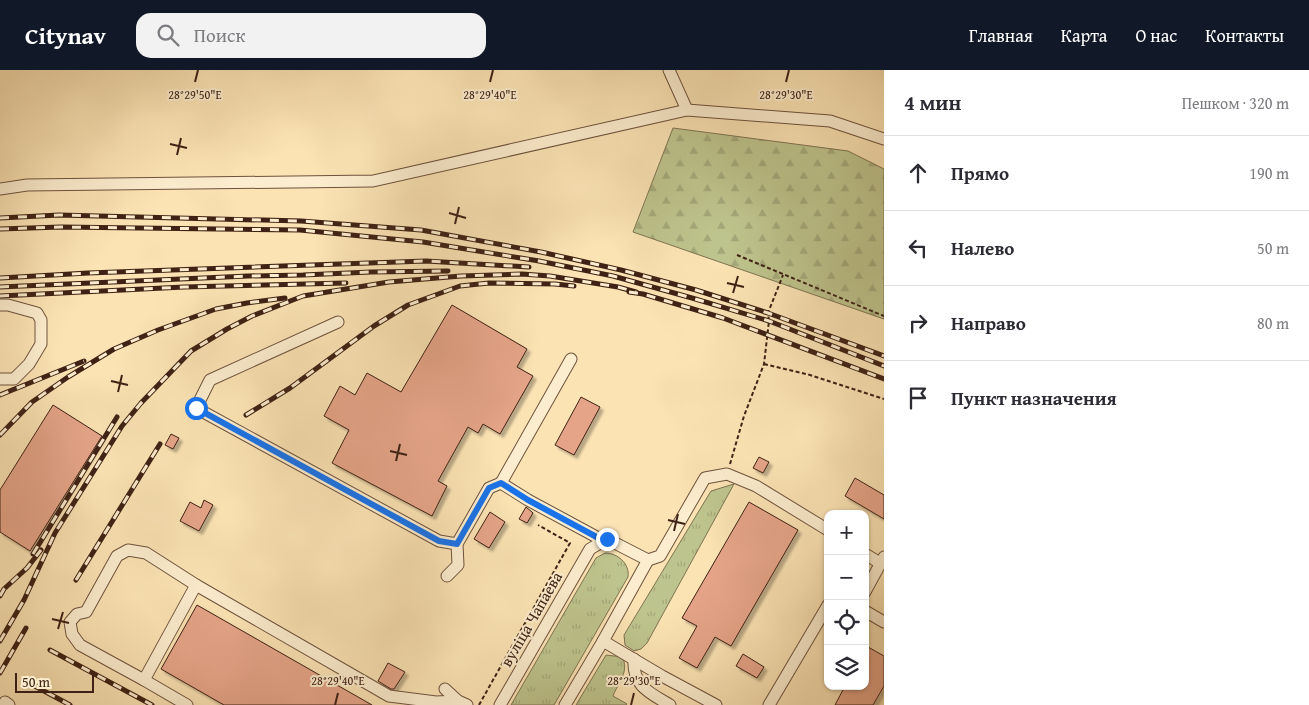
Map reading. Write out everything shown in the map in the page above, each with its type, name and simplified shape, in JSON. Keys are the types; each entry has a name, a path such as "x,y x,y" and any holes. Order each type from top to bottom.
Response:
{"street":[{"path":"669,70 687,110"},
{"path":"0,189 28,185 373,181 687,110 830,121 884,139"},
{"path":"0,305 8,304 37,312 41,320 41,344 29,364 14,379 0,379"},
{"path":"338,322 210,380 196,408 439,541 457,544"},
{"path":"446,576 458,565 457,544 489,488 501,483 571,360"},
{"path":"565,705 648,560 660,556 705,478 727,474 756,486 824,528"},
{"path":"501,483 528,500 604,541 607,539 648,560"},
{"name":"вуліца Чапаева","path":"500,705 590,549 604,541"},
{"path":"187,705 80,645 72,634 70,622 77,614 86,612 116,556 128,550 146,553 196,585 389,696 454,703"},
{"path":"868,555 882,560 869,584"},
{"path":"144,680 196,585"},
{"path":"769,705 824,612"},
{"path":"869,613 884,622"},
{"path":"603,641 716,705"},
{"path":"634,659 633,670 644,689 670,705"},
{"path":"445,689 454,703"},
{"path":"3,705 5,702 10,705"}],"path":[{"path":"737,255 884,316"},
{"path":"727,474 744,416 764,364 769,321 768,313 783,274"},
{"path":"764,364 810,375 884,399"},
{"path":"479,705 570,543 538,525"}],"green space":[{"path":"673,128 848,151 884,169 884,319 633,232"},
{"path":"734,484 647,643 641,649 634,651 625,645 624,635 711,491"},
{"path":"605,553 618,557 625,563 628,577 554,705 511,705 596,558"},
{"path":"606,655 622,657 625,667 624,672 613,696 627,704 576,705"}],"building":[{"path":"452,305 527,349 517,367 533,376 500,434 483,424 478,433 468,427 438,481 447,486 432,516 332,463 349,430 324,416 340,386 355,395 367,373 401,392"},
{"path":"581,397 600,407 574,455 555,445"},
{"path":"53,405 102,436 30,551 0,532 0,490"},
{"path":"171,434 179,438 173,449 165,445"},
{"path":"759,457 769,462 763,473 753,468"},
{"path":"855,478 884,495 884,519 869,510 845,496"},
{"path":"204,500 213,505 199,531 180,521 190,502 201,508"},
{"path":"749,502 798,530 731,646 715,637 697,668 679,658 697,626 682,618"},
{"path":"526,507 533,513 527,523 519,519"},
{"path":"490,512 505,522 489,548 474,539"},
{"path":"197,605 372,705 224,705 161,669"},
{"path":"869,648 884,656 884,686 873,705 835,705 843,690 869,690"},
{"path":"743,654 764,667 757,678 736,666"},
{"path":"388,663 405,672 394,689 378,681"}],"railway":[{"path":"0,218 59,215 301,221 421,230 541,252 621,270 696,290 768,313 884,356"},
{"path":"0,229 61,227 300,230 423,242 539,261 613,276 769,321 884,366"},
{"path":"0,278 426,261 529,267"},
{"path":"0,287 248,276 448,271"},
{"path":"0,641 24,600 55,533 122,426 141,403 191,351 227,329 252,316 303,296 389,282 461,276 522,274 550,276 618,287 636,292"},
{"path":"0,296 184,287 346,283"},
{"path":"246,415 290,388 374,326 408,305 460,286 489,283 574,286"},
{"path":"629,292 643,294 723,318 884,379"},
{"path":"0,435 32,402 114,349 158,330 216,309 285,298"},
{"path":"0,395 84,361"},
{"path":"33,554 117,417"},
{"path":"76,580 160,444"},
{"path":"0,596 4,589 27,568 41,550"},
{"path":"0,673 26,628"},
{"path":"50,650 152,705"},
{"path":"31,684 70,705"}],"route":[{"path":"196,408 439,541 457,544 489,488 501,483 528,500 604,541 607,539"}]}
